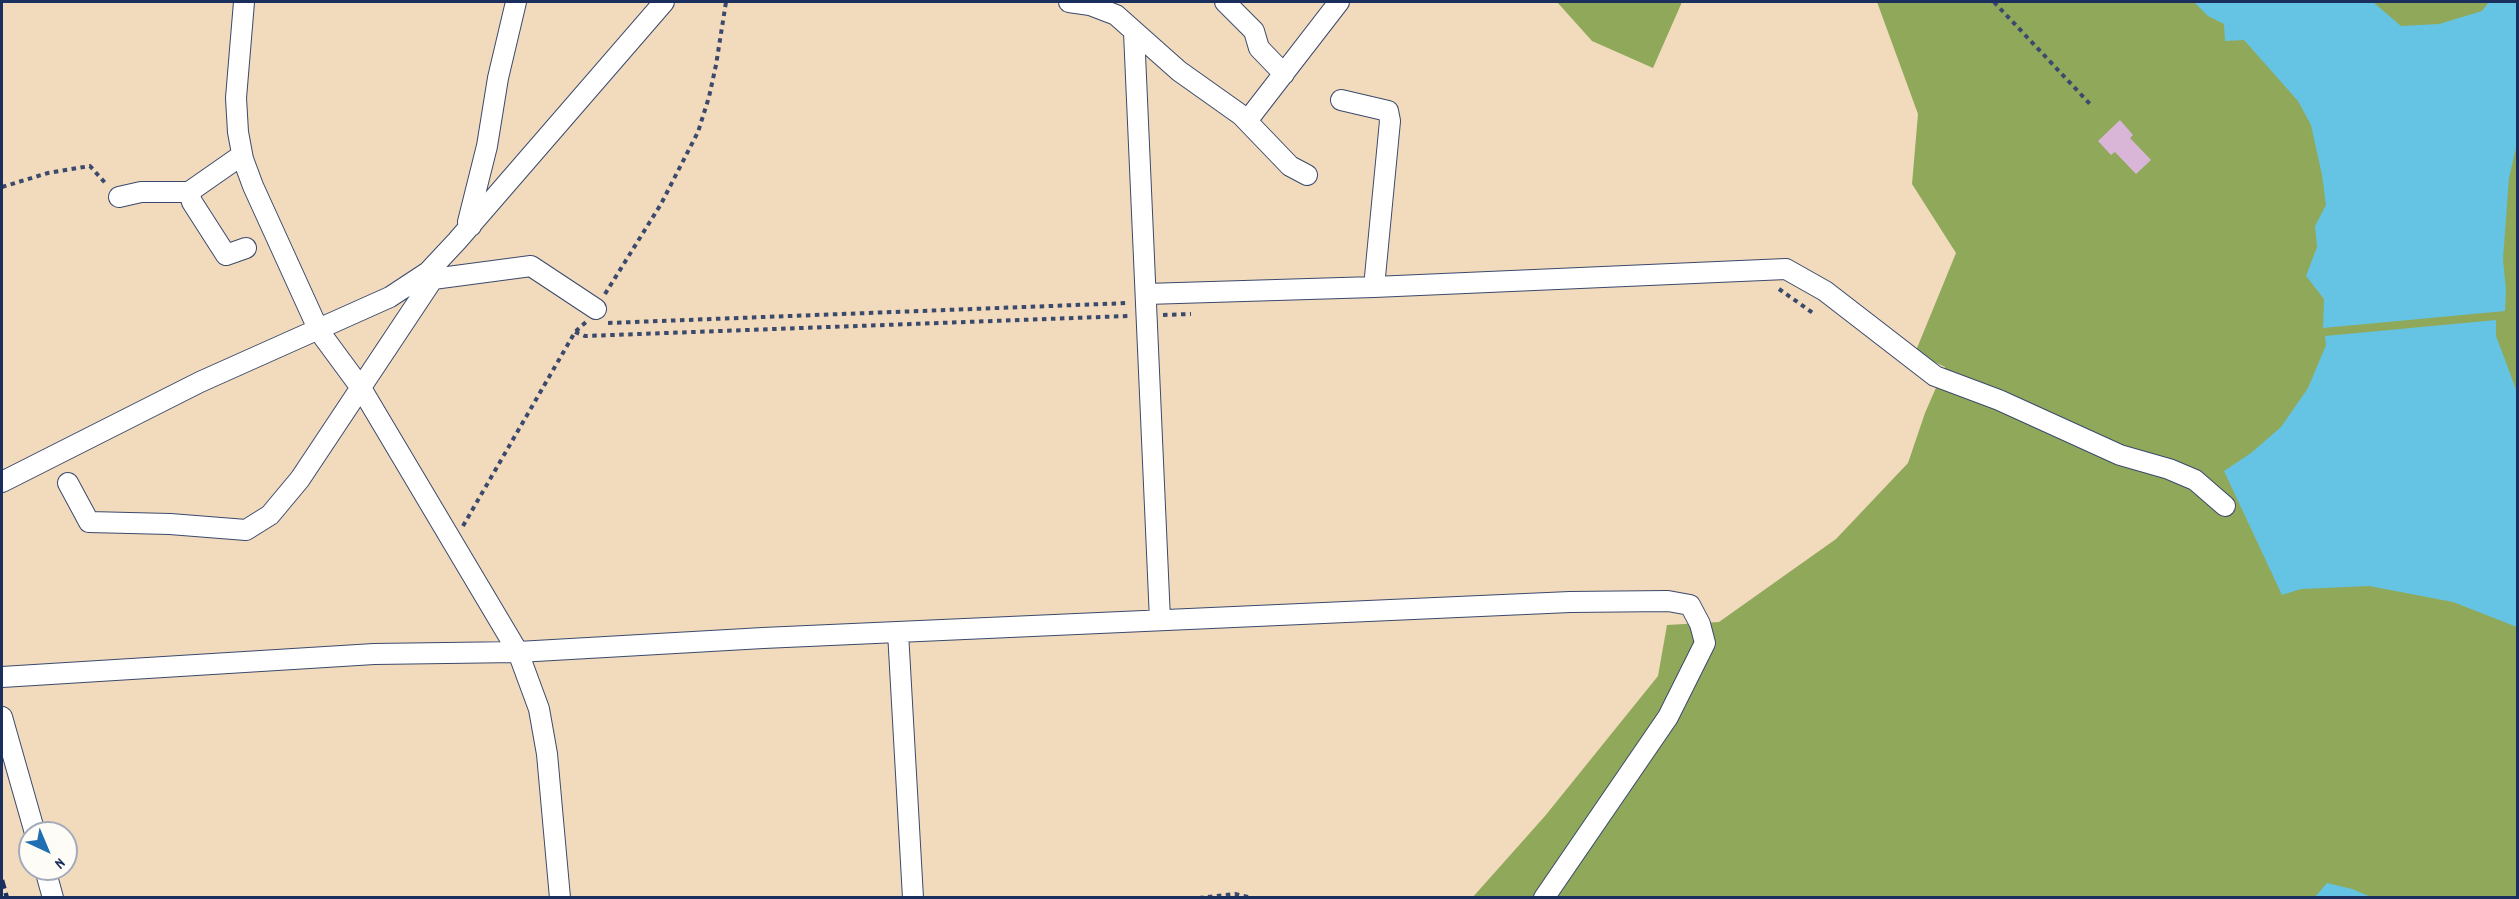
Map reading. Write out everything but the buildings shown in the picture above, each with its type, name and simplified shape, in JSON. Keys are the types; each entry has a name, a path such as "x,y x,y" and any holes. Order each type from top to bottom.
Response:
{"street":[{"path":"244,2 236,98 242,155 253,186 319,331 361,388 518,652 539,709 545,743 560,897"},
{"path":"471,226 468,222 487,146 498,78 516,2"},
{"path":"68,483 88,522 246,530 270,514 300,478 361,388 430,275 664,2"},
{"path":"1069,2 1098,4 1116,15 1179,71 1247,121 1290,166 1307,175"},
{"path":"1225,2 1254,32 1259,48 1284,74"},
{"path":"1247,121 1339,2"},
{"path":"1134,32 1160,620"},
{"path":"1341,100 1388,111 1390,121 1374,287"},
{"path":"119,197 141,192 189,192 242,155"},
{"path":"189,192 192,202 226,255 246,248"},
{"path":"2,482 200,382 319,331 430,275 531,266 594,313"},
{"path":"1147,304 1374,287 1786,269 1825,291 1935,376 1999,400 2120,455 2169,469 2195,480 2225,506"},
{"path":"2,677 374,654 518,652 898,632 1570,602 1668,601 1690,605 1700,624 1706,643 1668,717 1544,897"},
{"path":"898,632 913,897"},
{"path":"2,717 32,821"},
{"path":"48,881 53,897"}],"path":[{"path":"449,535 463,526 576,332 594,313 661,204 698,132 709,98 726,2"},
{"path":"1994,2 2090,104"},
{"path":"2,187 48,173 90,166 119,197"},
{"path":"594,313 601,323 1147,304"},
{"path":"1199,897 1235,894 1253,897"}],"green space":[{"path":"1557,2 1682,2 1653,68 1592,41"},
{"path":"1877,2 2517,2 2517,897 1472,898 1545,816 1658,676 1667,625 1719,622 1836,539 1908,463 1925,413 1945,367 1915,353 1956,253 1912,184 1918,114"}],"water":[{"path":"2194,2 2373,2 2401,26 2439,24 2482,11 2489,2 2517,2 2518,139 2509,178 2503,259 2506,290 2505,311 2323,328 2324,299 2306,276 2317,247 2315,226 2326,205 2311,125 2298,101 2244,40 2225,41 2224,24 2208,16"},
{"path":"2496,320 2496,336 2517,392 2517,627 2453,602 2369,586 2301,589 2282,595 2224,471 2251,453 2281,427 2308,388 2326,345 2325,336"},
{"path":"2327,883 2352,889 2371,897 2315,897"}],"railway":[{"path":"2,880 7,898"}]}
